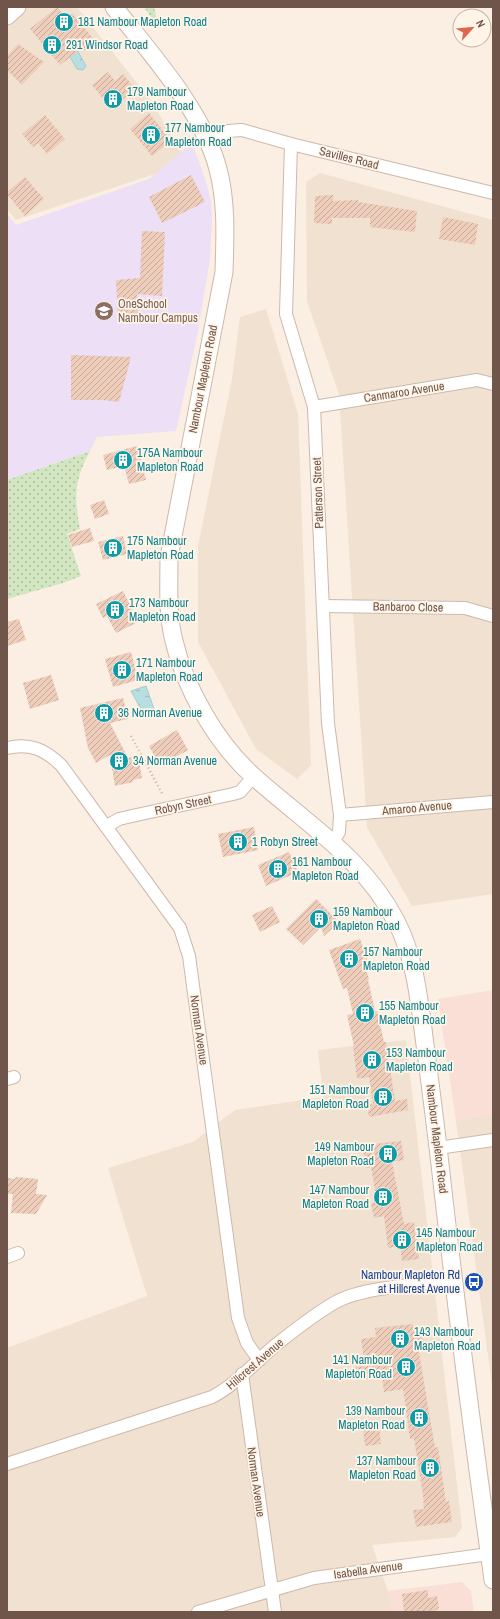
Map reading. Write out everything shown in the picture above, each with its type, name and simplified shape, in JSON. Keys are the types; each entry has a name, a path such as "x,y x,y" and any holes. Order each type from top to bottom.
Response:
{"main road":[{"path":"7,16 17,7"},
{"name":"Nambour Mapleton Road","path":"114,7 187,102 207,140 218,169 226,229 224,272 169,557 170,617 173,639 179,657 205,715 222,740 254,776 333,842 358,865 373,884 398,924 405,942 418,994 438,1148 453,1281 490,1536 489,1554 493,1580"}],"street":[{"name":"Savilles Road","path":"207,140 228,131 242,130 291,144 493,193"},
{"name":"Patterson Street","path":"291,144 286,314 314,407 328,723 340,815 339,832 333,842"},
{"name":"Canmaroo Avenue","path":"314,407 477,380 493,384"},
{"name":"Banbaroo Close","path":"323,606 465,608 493,616"},
{"name":"Norman Avenue","path":"7,748 36,747 44,751 61,765 180,928 185,940 189,956 238,1318 247,1343 259,1360"},
{"name":"Robyn Street","path":"107,826 119,820 233,794 246,786 254,776"},
{"name":"Amaroo Avenue","path":"340,815 493,802"},
{"path":"438,1148 493,1140"},
{"name":"Hillcrest Avenue","path":"7,1464 212,1397 228,1388 242,1374 278,1344 335,1302 354,1294 453,1281"},
{"name":"Norman Avenue","path":"242,1374 271,1590"},
{"name":"Isabella Avenue","path":"198,1612 314,1578 489,1554"},
{"path":"271,1590 275,1612"}],"path":[{"path":"131,736 170,808"}],"shaded area":[{"path":"7,7 77,7 151,101 188,163 16,220 7,209"},
{"name":"OneSchool Nambour Campus","path":"192,143 206,182 211,202 212,218 210,259 197,336 176,431 97,437 90,451 7,480 7,214 16,225 149,179"},
{"path":"320,173 493,220 493,894 412,906 367,827 339,394 307,301 306,182"},
{"path":"266,309 298,414 311,765 297,779 256,749 198,642 198,546 232,379 240,317"},
{"path":"493,990 493,1114 456,1121 438,999"},
{"path":"406,1040 462,1528 455,1537 372,1545 388,1591 391,1612 7,1612 7,1348 147,1296 108,1168 193,1142 235,1110 323,1097 318,1050"},
{"path":"493,1114 493,1392 456,1121"},
{"path":"462,1582 471,1591 474,1612 391,1612 388,1591"}],"green space":[{"path":"144,7 154,7 159,28"},
{"path":"90,451 78,480 76,498 80,529 67,534 81,576 63,583 7,599 7,480"}],"water":[{"path":"76,48 86,66 83,70 77,69 70,57 70,50"},
{"path":"146,686 154,709 143,713 131,691"}],"building":[{"path":"57,7 66,18 72,13 96,42 85,51 82,48 60,65 30,29"},
{"path":"18,44 44,62 22,85 7,70 7,56"},
{"name":"179 Nambour Mapleton Road","path":"108,72 115,81 123,74 135,89 111,109 92,85"},
{"name":"177 Nambour Mapleton Road","path":"149,113 171,141 152,156 130,129"},
{"path":"45,115 65,139 47,154 38,143 33,147 22,134"},
{"path":"191,175 205,202 162,223 149,197"},
{"path":"25,177 44,199 25,216 7,192"},
{"path":"333,195 333,201 358,200 358,202 417,211 415,232 370,227 370,218 332,218 332,224 314,223 315,196"},
{"path":"443,217 478,224 475,245 439,239"},
{"path":"142,231 165,232 162,296 137,294 138,319 118,320 116,280 140,278"},
{"path":"71,355 131,357 119,402 104,400 71,400"},
{"name":"175A Nambour Mapleton Road","path":"137,446 146,480 129,484 124,466 107,470 103,455"},
{"path":"104,500 109,514 95,519 90,505"},
{"path":"90,528 94,541 72,547 68,535"},
{"name":"175 Nambour Mapleton Road","path":"123,536 127,554 103,560 98,542"},
{"name":"173 Nambour Mapleton Road","path":"123,591 138,622 116,633 107,616 103,618 96,604"},
{"path":"19,619 26,640 7,646 7,622"},
{"name":"171 Nambour Mapleton Road","path":"131,652 138,680 113,687 105,659"},
{"path":"51,675 59,700 30,709 23,683"},
{"path":"123,698 128,719 110,723 128,758 138,756 142,778 133,780 133,782 115,786 110,755 96,763 88,748 80,708"},
{"path":"177,730 188,750 160,766 149,746"},
{"name":"1 Robyn Street","path":"254,827 258,850 223,857 218,834"},
{"name":"161 Nambour Mapleton Road","path":"289,852 298,872 266,886 258,865"},
{"path":"316,899 339,922 324,936 321,927 303,945 286,929"},
{"path":"272,906 280,922 260,932 252,915"},
{"path":"360,939 370,968 366,969 375,1011 377,1011 384,1042 386,1042 395,1101 407,1099 408,1110 369,1117 367,1105 373,1104 369,1077 357,1079 354,1046 347,1015 353,1014 347,988 343,989 329,950"},
{"path":"401,1141 404,1160 392,1162 404,1224 414,1222 419,1259 402,1261 400,1246 388,1248 384,1216 374,1218 371,1203 377,1202 371,1167 366,1168 363,1149 373,1148 373,1144"},
{"path":"16,1177 38,1179 36,1194 47,1195 36,1214 11,1213 13,1194 7,1194 7,1178 15,1179"},
{"path":"413,1324 414,1332 422,1331 424,1345 418,1346 435,1448 438,1447 446,1502 449,1501 452,1522 416,1527 413,1510 424,1509 423,1495 414,1439 410,1439 403,1389 384,1392 382,1377 357,1380 355,1367 365,1366 361,1339 376,1337 375,1328"},
{"path":"379,1426 381,1444 365,1446 363,1428"},
{"path":"428,1590 428,1598 437,1596 439,1608 433,1612 404,1612 402,1594"}],"place":[{"name":"181 Nambour Mapleton Road","path":"64,22"},
{"name":"291 Windsor Road","path":"52,45"},
{"name":"179 Nambour Mapleton Road","path":"113,99"},
{"name":"177 Nambour Mapleton Road","path":"151,135"},
{"name":"OneSchool Nambour Campus","path":"104,311"},
{"name":"175A Nambour Mapleton Road","path":"123,460"},
{"name":"175 Nambour Mapleton Road","path":"113,548"},
{"name":"173 Nambour Mapleton Road","path":"115,610"},
{"name":"171 Nambour Mapleton Road","path":"122,670"},
{"name":"36 Norman Avenue","path":"104,713"},
{"name":"34 Norman Avenue","path":"119,761"},
{"name":"1 Robyn Street","path":"238,842"},
{"name":"161 Nambour Mapleton Road","path":"278,869"},
{"name":"159 Nambour Mapleton Road","path":"319,919"},
{"name":"157 Nambour Mapleton Road","path":"349,959"},
{"name":"155 Nambour Mapleton Road","path":"365,1013"},
{"name":"153 Nambour Mapleton Road","path":"372,1060"},
{"name":"151 Nambour Mapleton Road","path":"383,1097"},
{"name":"149 Nambour Mapleton Road","path":"388,1154"},
{"name":"147 Nambour Mapleton Road","path":"383,1197"},
{"name":"145 Nambour Mapleton Road","path":"402,1240"},
{"name":"Nambour Mapleton Rd at Hillcrest Avenue","path":"474,1282"},
{"name":"143 Nambour Mapleton Road","path":"400,1339"},
{"name":"141 Nambour Mapleton Road","path":"406,1367"},
{"name":"139 Nambour Mapleton Road","path":"419,1418"},
{"name":"137 Nambour Mapleton Road","path":"430,1468"}]}
